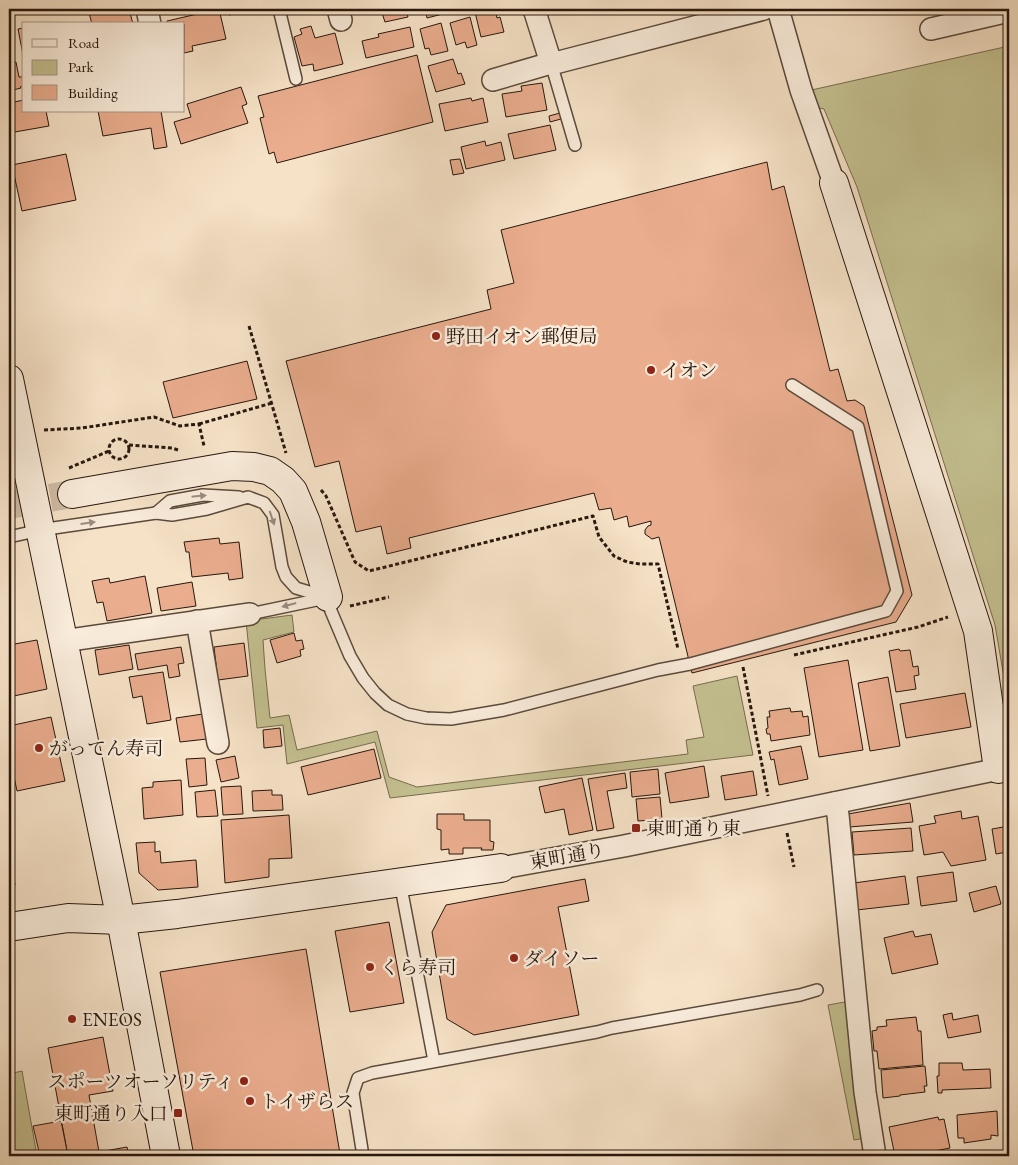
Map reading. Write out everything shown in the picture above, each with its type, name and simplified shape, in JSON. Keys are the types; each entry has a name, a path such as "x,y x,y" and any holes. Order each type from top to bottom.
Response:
{"street":[{"path":"147,9 150,22"},
{"path":"534,9 551,63"},
{"path":"493,80 551,63 764,9"},
{"path":"778,9 801,90 834,183 978,631 1004,768"},
{"path":"932,29 1009,11"},
{"path":"9,379 121,920 166,1156"},
{"path":"70,481 232,466 254,467 270,471 283,480 293,491 306,522 334,603"},
{"path":"63,642 250,614"},
{"path":"197,621 218,743"},
{"name":"東町通り","path":"9,928 68,918 121,920 177,914 501,868 624,846 779,822 835,803 1004,768"},
{"path":"835,803 838,815 864,1092 875,1156"}],"lane":[{"path":"279,9 296,79"},
{"path":"551,63 574,145"},
{"path":"334,603 331,611 350,656 363,678 375,693 388,705 407,714 426,718 451,719 504,710 658,670 690,664 886,611 897,591 858,427 792,385"},
{"path":"9,537 40,530 156,513 172,515 207,510 248,497 264,503 273,515 282,567 286,577 296,588 334,603"},
{"path":"250,614 334,603"},
{"path":"400,882 434,1061"},
{"path":"363,1156 353,1093 358,1078 372,1073 434,1061 817,990"}],"path":[{"path":"249,326 287,456"},
{"path":"38,430 82,428 154,417 180,426 199,424 272,403"},
{"path":"199,424 205,449"},
{"path":"116,439 126,440 130,451 129,455 121,460 111,456 109,451 110,443 116,439"},
{"path":"129,445 172,448"},
{"path":"70,481 109,451"},
{"path":"320,489 326,496 355,562 369,571 593,516 599,537 614,556 628,562 658,564 678,650"},
{"path":"334,603 389,597"},
{"path":"789,656 918,627 955,615"},
{"path":"743,667 779,822 794,867"}],"green space":[{"path":"1009,46 1009,707 995,625 857,187 824,109 815,107 807,91"},
{"path":"292,615 294,632 263,640 270,718 289,715 297,750 377,731 389,777 417,787 688,754 686,740 704,737 693,686 737,676 753,755 390,798 375,742 287,764 283,725 257,728 246,621"},
{"path":"850,1001 865,1138 854,1140 828,1005"},
{"path":"22,1071 37,1156 9,1156 9,1074"}],"building":[{"path":"88,9 129,9 132,22 91,22"},
{"path":"219,9 226,39 192,46 193,51 185,53 185,22 167,21"},
{"path":"228,9 259,9 229,15"},
{"path":"377,9 406,9 408,17 385,22 382,13 378,14"},
{"path":"425,9 462,9 427,18"},
{"path":"495,9 497,18 500,17 504,32 481,37 475,12"},
{"path":"470,17 477,45 467,48 465,42 456,45 450,23"},
{"path":"441,23 448,51 431,55 429,48 425,49 420,29"},
{"path":"311,26 315,38 335,33 343,64 314,71 313,64 302,66 294,37 302,34 300,29"},
{"path":"410,27 414,47 366,58 362,41 379,37 378,34"},
{"path":"22,28 22,50 18,29"},
{"path":"417,55 433,122 277,163 274,152 269,154 260,118 264,117 258,96"},
{"path":"453,59 458,74 461,73 465,84 436,92 428,66"},
{"path":"16,62 19,77 22,77 22,86 9,91 9,64"},
{"path":"542,83 547,110 506,117 502,94 522,91 521,86"},
{"path":"241,87 247,104 242,106 248,123 181,144 174,122 191,117 187,104"},
{"path":"471,98 472,101 483,98 488,122 445,131 439,104"},
{"path":"22,100 22,112 46,112 49,126 9,133 9,103"},
{"path":"98,112 161,112 167,147 154,149 151,128 103,136"},
{"path":"560,113 561,119 550,122 549,116"},
{"path":"550,125 556,150 514,159 508,134"},
{"path":"485,141 486,146 501,142 505,160 466,169 461,147"},
{"path":"66,154 76,200 22,211 12,165"},
{"path":"460,159 464,173 453,175 450,160"},
{"path":"767,162 772,190 784,186 830,371 838,369 847,401 855,400 864,406 912,595 896,622 692,673 659,537 652,539 645,534 645,530 651,525 651,521 629,527 627,516 614,520 611,508 599,510 594,493 409,538 411,548 387,554 381,526 356,532 339,461 315,467 286,361 491,309 487,290 514,283 501,230"},
{"path":"247,361 257,399 173,418 163,382"},
{"path":"219,538 220,544 239,542 243,578 229,580 228,573 192,577 189,552 186,552 184,542"},
{"path":"145,576 152,613 107,621 103,602 97,603 92,581 109,578 110,583"},
{"path":"192,582 196,606 161,611 157,588"},
{"path":"294,633 296,641 302,640 304,649 300,650 301,656 277,663 270,640"},
{"path":"37,640 47,689 9,697 9,645"},
{"path":"244,643 248,676 218,680 214,647"},
{"path":"129,645 133,669 99,675 95,650"},
{"path":"181,647 184,663 178,664 180,676 169,678 167,665 138,670 135,654"},
{"path":"899,649 900,651 910,650 913,667 918,666 919,675 914,676 916,689 896,692 889,651"},
{"path":"848,660 863,750 819,757 804,668"},
{"path":"163,672 171,720 147,724 142,696 133,698 129,677"},
{"path":"888,677 900,746 870,751 858,683"},
{"path":"965,693 971,727 906,738 900,704"},
{"path":"790,708 791,712 802,711 803,717 808,716 810,735 771,741 770,734 767,734 766,729 768,728 767,717 770,717 769,711"},
{"path":"203,714 207,739 180,742 176,718"},
{"path":"51,717 65,781 17,791 9,753 9,726"},
{"path":"280,728 282,746 264,748 263,730"},
{"path":"801,746 808,779 779,785 774,759 771,760 769,752"},
{"path":"374,749 381,778 308,795 301,767"},
{"path":"235,756 239,778 221,782 216,760"},
{"path":"205,758 207,785 189,787 186,759"},
{"path":"704,766 709,797 670,803 665,773"},
{"path":"658,769 660,794 632,797 630,772"},
{"path":"753,771 757,795 725,800 721,776"},
{"path":"625,773 627,788 607,791 614,828 597,831 588,779"},
{"path":"582,778 593,830 569,835 564,809 545,813 539,787"},
{"path":"181,780 183,815 144,819 142,788 153,787 153,782"},
{"path":"241,786 243,814 223,815 221,787"},
{"path":"215,790 218,816 197,817 195,792"},
{"path":"272,790 272,795 282,795 283,810 253,811 252,791"},
{"path":"660,797 662,819 638,821 636,799"},
{"path":"910,803 913,822 849,827 848,814"},
{"path":"961,811 962,819 978,816 986,860 951,866 943,852 924,855 919,826 936,823 934,816"},
{"path":"437,814 464,814 464,820 490,820 490,841 494,842 493,850 463,848 463,854 449,854 449,849 441,850 441,830 437,829"},
{"path":"289,815 292,858 269,859 269,877 225,883 221,820"},
{"path":"1009,826 1009,857 1007,858 1007,852 996,854 992,829"},
{"path":"911,828 913,851 854,855 852,832"},
{"path":"155,842 155,852 160,851 161,863 196,860 198,887 158,890 139,873 136,843"},
{"path":"9,851 15,885 9,886"},
{"path":"953,872 957,901 921,906 917,877"},
{"path":"905,876 909,904 857,910 854,883"},
{"path":"585,879 589,901 558,907 579,1015 474,1035 447,1019 432,932 446,905"},
{"path":"996,886 1001,904 974,912 969,893"},
{"name":"くら寿司","path":"389,922 404,1003 350,1012 335,931"},
{"path":"913,931 915,937 931,934 938,964 892,974 884,938"},
{"path":"306,949 340,1154 324,1156 194,1156 160,972"},
{"path":"952,1013 953,1020 978,1015 981,1032 948,1038 943,1015"},
{"path":"916,1017 918,1031 921,1031 923,1065 879,1069 877,1051 874,1051 872,1031 877,1030 877,1027 887,1026 886,1020"},
{"path":"103,1037 113,1091 89,1095 99,1152 68,1156 48,1048"},
{"path":"939,1063 962,1063 963,1070 990,1069 991,1088 942,1090 942,1093 938,1093 937,1076 939,1076"},
{"path":"925,1066 927,1086 924,1086 925,1092 883,1098 881,1070"},
{"path":"997,1111 998,1136 991,1135 991,1139 964,1143 964,1138 958,1138 957,1115"},
{"path":"938,1117 939,1120 944,1119 950,1148 909,1156 895,1156 889,1127"},
{"path":"61,1121 68,1156 40,1156 33,1126"},
{"path":"127,1147 129,1156 79,1156 99,1152"},
{"path":"844,1151 844,1155 855,1153 856,1156 827,1156 827,1155"}],"tunnel":[{"path":"9,505 72,494"}],"place":[{"name":"野田イオン郵便局","path":"436,336"},
{"name":"イオン","path":"651,370"},
{"name":"がってん寿司","path":"39,748"},
{"name":"東町通り東","path":"636,828"},
{"name":"ダイソー","path":"514,958"},
{"name":"くら寿司","path":"370,967"},
{"name":"ENEOS","path":"72,1019"},
{"name":"スポーツオーソリティ","path":"244,1081"},
{"name":"トイザらス","path":"250,1101"},
{"name":"東町通り入口","path":"178,1113"}]}
